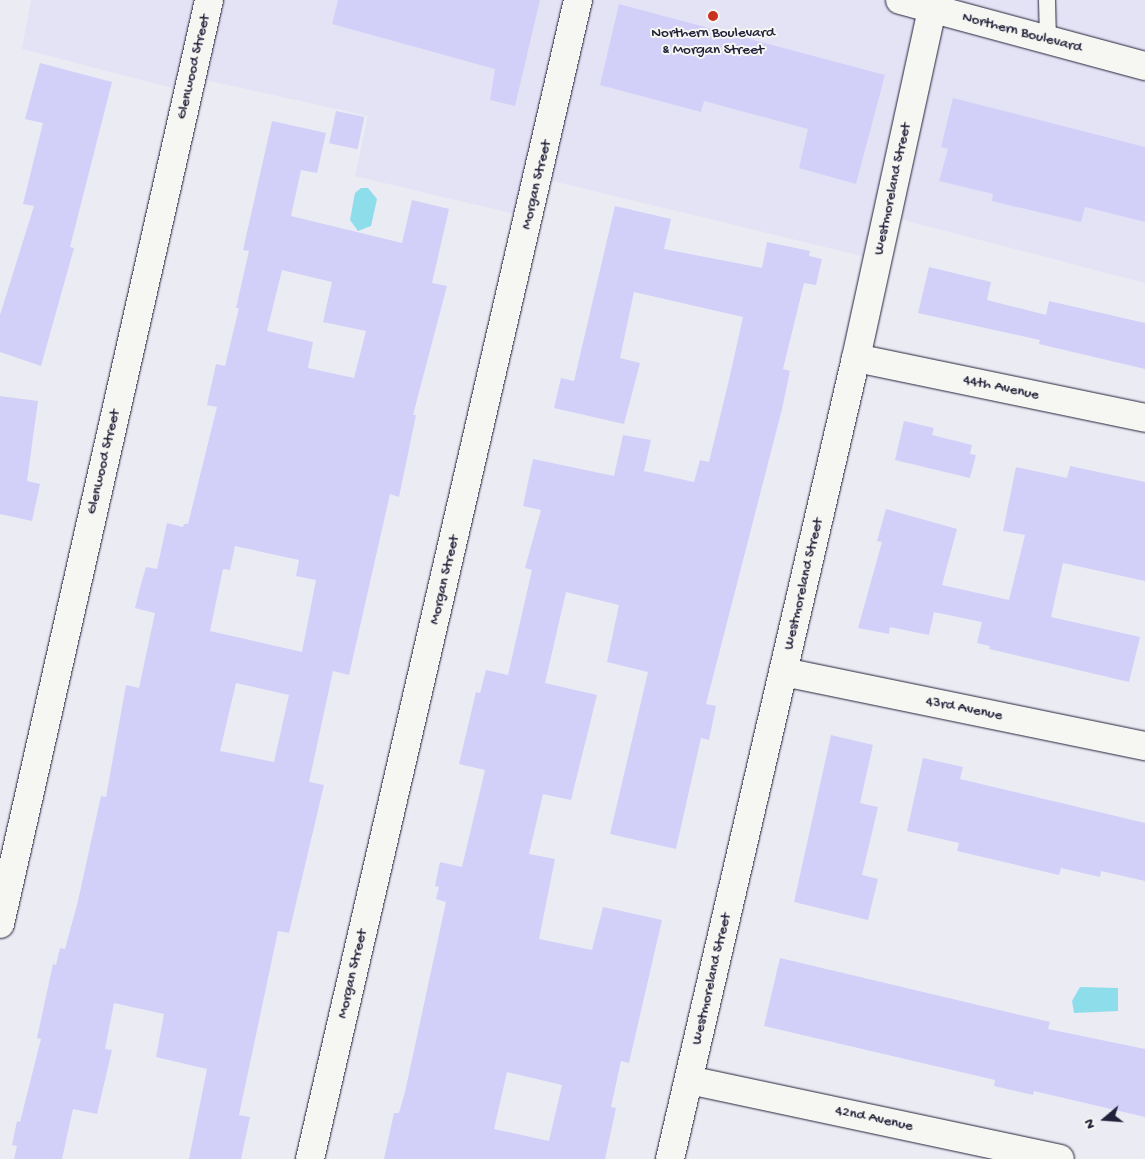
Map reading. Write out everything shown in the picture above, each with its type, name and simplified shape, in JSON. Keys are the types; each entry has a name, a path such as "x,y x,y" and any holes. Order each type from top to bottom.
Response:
{"street":[{"name":"Glenwood Street","path":"0,924 209,0"},
{"name":"Morgan Street","path":"310,1159 578,0"},
{"name":"Northern Boulevard","path":"900,0 1145,66"},
{"name":"Westmoreland Street","path":"670,1159 856,358 932,8"},
{"name":"44th Avenue","path":"856,358 1145,418"},
{"name":"43rd Avenue","path":"784,672 1145,746"},
{"name":"42nd Avenue","path":"688,1080 1060,1159"}],"lane":[{"path":"1047,0 1048,40"}],"shaded area":[{"path":"31,0 1145,0 1145,283 888,216 878,260 536,177 527,217 355,176 368,116 192,77 188,92 22,49"}],"water":[{"path":"361,188 368,188 377,199 371,226 358,231 350,220 355,193"},
{"path":"1080,987 1118,988 1118,1011 1074,1013 1072,1001"}],"building":[{"path":"338,0 540,0 515,106 490,100 495,69 332,24"},
{"path":"619,4 885,75 856,184 799,168 808,129 704,101 701,112 600,85"},
{"path":"40,63 112,82 70,247 74,248 41,366 0,352 0,315 34,206 23,204 43,123 25,119"},
{"path":"953,98 1145,147 1145,222 1085,207 1081,222 992,201 993,194 939,181 948,149 941,147"},
{"path":"336,111 364,117 358,149 329,143"},
{"path":"272,121 326,133 317,173 301,170 291,216 402,243 412,200 449,209 432,283 447,286 413,415 416,415 399,497 390,494 349,675 333,671 309,782 324,785 289,933 278,931 239,1115 250,1117 241,1159 189,1159 207,1069 156,1057 164,1014 114,1003 105,1049 112,1050 97,1114 73,1109 62,1159 14,1159 17,1146 12,1145 17,1121 20,1122 41,1039 37,1038 53,964 56,965 60,948 65,949 78,901 101,796 106,797 126,685 139,688 155,613 135,608 141,584 146,567 157,569 167,523 183,527 184,524 188,524 217,407 207,405 216,364 225,366 239,308 236,308 249,251 243,250","holes":["282,270 332,282 323,322 366,331 354,378 308,368 313,342 267,331","235,546 299,560 296,576 316,580 302,652 210,631 223,569 230,570","236,683 289,695 274,762 220,751"]},
{"path":"615,206 671,219 664,249 762,268 767,242 810,251 809,256 822,259 816,285 804,283 783,369 790,371 782,409 706,704 716,706 709,740 701,738 676,849 610,834 648,672 607,662 619,605 566,592 545,683 597,695 571,800 543,794 529,854 555,859 539,939 592,950 603,907 662,920 629,1063 621,1061 611,1107 616,1108 605,1159 384,1159 394,1113 399,1113 405,1092 446,902 436,899 439,887 435,886 440,862 462,867 485,770 459,764 476,692 480,693 486,670 508,675 532,570 525,568 541,510 523,506 533,459 614,476 623,435 651,440 644,471 694,482 700,460 709,462 743,317 634,292 620,358 640,363 624,424 554,408 561,378 574,381","holes":["507,1072 562,1085 549,1141 494,1129"]},
{"path":"929,267 991,282 987,300 1046,315 1049,301 1145,323 1145,369 1039,344 1040,340 918,313"},
{"path":"0,396 38,401 27,481 40,484 32,521 0,514"},
{"path":"904,421 934,428 932,435 972,445 970,454 976,455 970,478 895,460"},
{"path":"1070,466 1145,482 1145,581 1063,563 1051,617 1140,637 1129,682 989,649 990,646 977,643 982,622 934,612 929,635 890,627 889,634 858,628 882,542 877,541 886,509 957,529 942,585 1009,600 1025,535 1003,531 1016,467 1067,478"},
{"path":"831,735 873,745 860,803 878,807 862,875 878,879 868,920 794,902"},
{"path":"923,758 963,767 960,779 1145,823 1145,881 1101,871 1100,877 1061,868 1059,875 957,851 959,843 907,831"},
{"path":"780,958 1050,1022 1048,1029 1145,1049 1145,1117 1034,1091 1033,1095 994,1086 995,1080 764,1026"}],"place":[{"name":"Northern Boulevard & Morgan Street","path":"713,16"}]}
